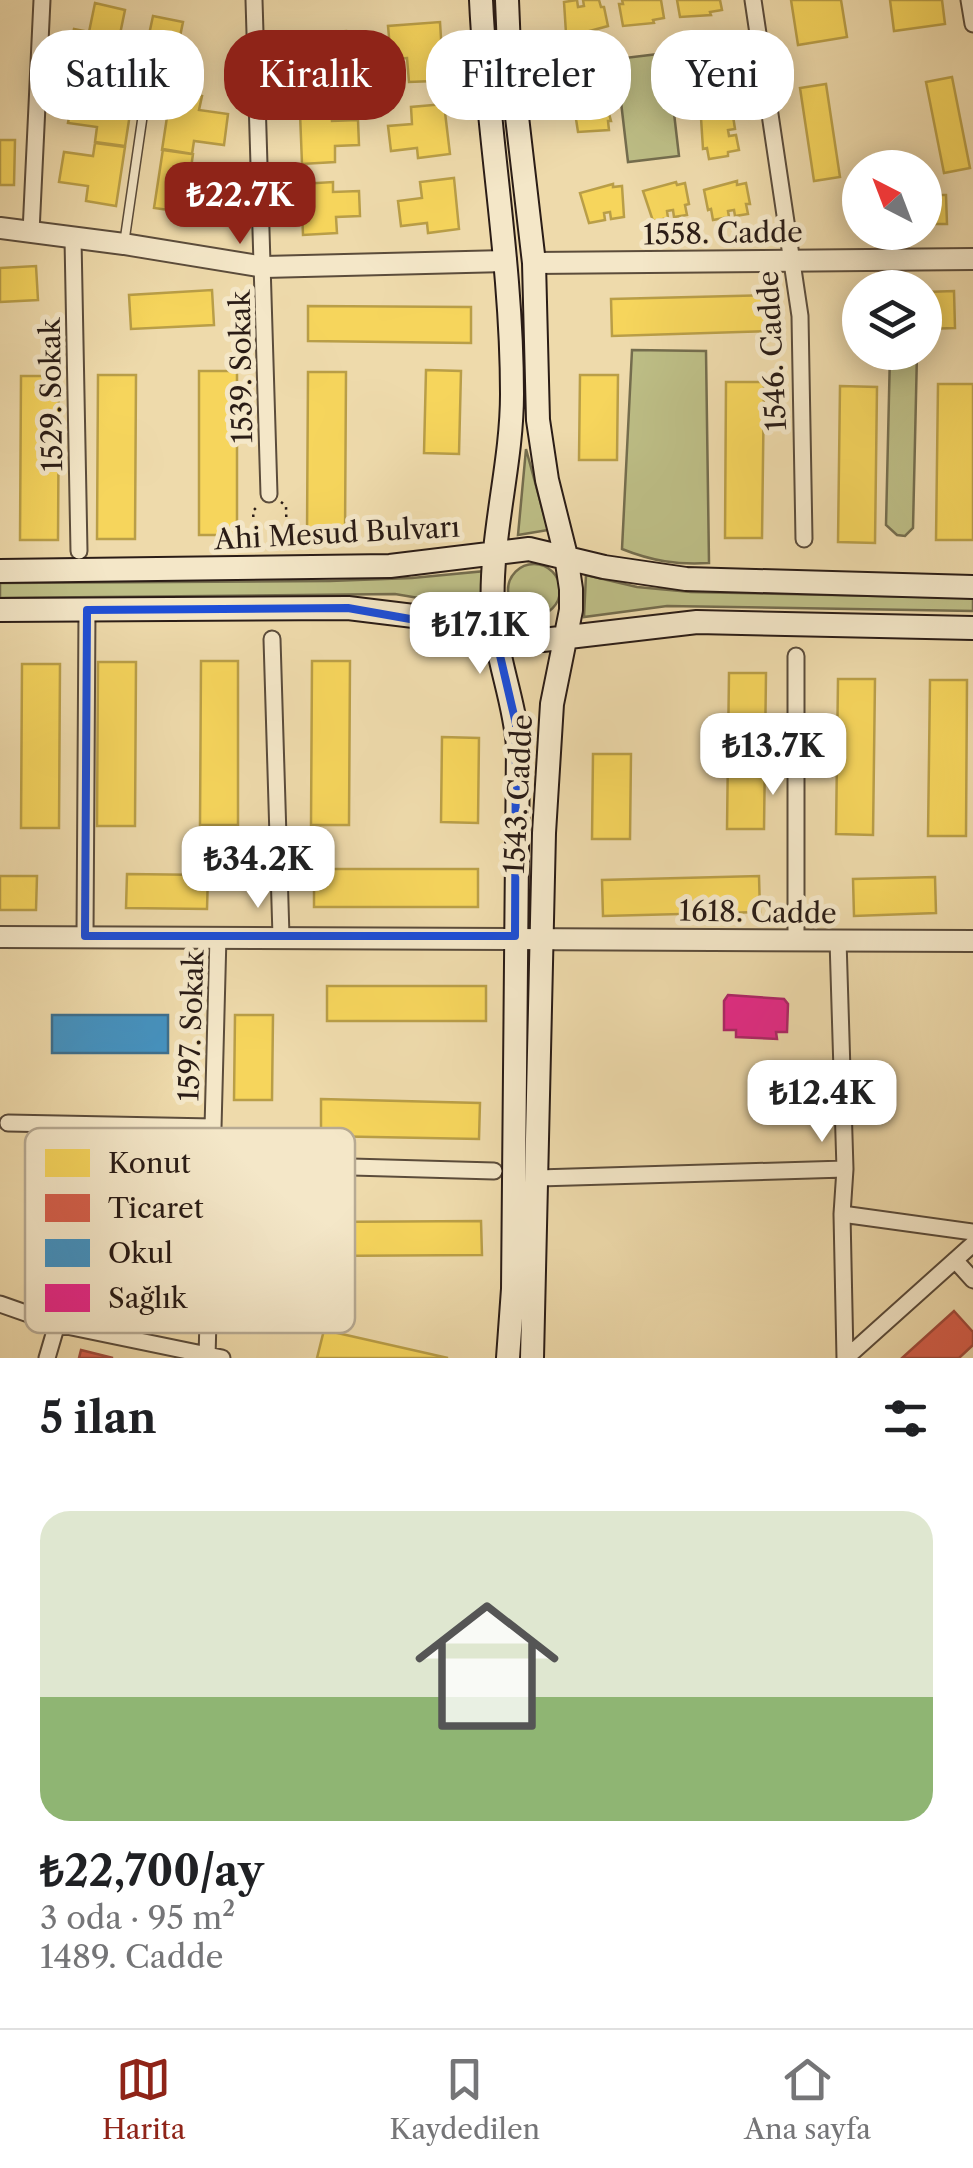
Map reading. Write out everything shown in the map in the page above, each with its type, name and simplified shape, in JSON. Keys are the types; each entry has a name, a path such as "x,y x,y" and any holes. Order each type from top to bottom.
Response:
{"main road":[{"name":"1543. Cadde","path":"482,0 506,261 511,427 495,554 495,634 518,747 508,1358"},
{"name":"1543. Cadde","path":"507,0 534,263 540,435 566,556 571,610 554,686 549,732 532,1358"},
{"name":"Ahi Mesud Bulvarı","path":"0,571 390,566 529,549 604,567 686,579 973,588"},
{"path":"0,610 348,608 430,618 522,638 566,637 697,622 973,628"}],"street":[{"path":"31,232 42,0"},
{"name":"1539. Sokak","path":"254,0 269,494"},
{"name":"1546. Cadde","path":"753,0 800,316 804,540"},
{"path":"969,0 973,24"},
{"path":"0,228 264,267 506,261"},
{"name":"1529. Sokak","path":"73,239 80,551"},
{"name":"1558. Cadde","path":"534,263 973,259"},
{"path":"85,936 87,610"},
{"path":"272,639 281,936"},
{"path":"796,656 796,940"},
{"name":"1618. Cadde","path":"0,936 973,940"},
{"name":"1597. Sokak","path":"213,1127 218,936"},
{"path":"838,940 846,1357"},
{"path":"8,1123 213,1127"},
{"path":"355,1167 494,1171"},
{"path":"538,1178 845,1169"},
{"path":"842,1214 973,1232"},
{"path":"846,1357 973,1244"},
{"path":"955,1260 973,1280"},
{"path":"0,1304 25,1313"},
{"path":"48,1358 55,1333"},
{"path":"100,1333 213,1357"}],"lane":[{"path":"124,244 142,120"}],"path":[{"path":"256,569 254,511 269,494 286,506 287,568"}],"highlighted area":[{"path":"348,608 495,634 516,724 515,936 85,936 87,610"}],"green space":[{"path":"651,55 651,120 675,120 679,156 628,162 623,120 631,120 631,57"},
{"path":"632,350 706,351 709,563 665,561 622,549"},
{"path":"890,370 917,370 913,528 905,536 897,535 886,525"},
{"path":"526,449 548,530 518,535"},
{"path":"534,564 553,571 560,590 553,609 534,616 515,609 508,590 515,571"},
{"path":"486,571 484,609 395,594 0,598 0,583 330,581"},
{"path":"586,575 637,587 691,592 973,598 973,611 667,606 584,617"}],"building: Konut":[{"path":"577,0 578,7 584,6 583,0 599,0 608,26 566,30 564,2"},
{"path":"622,0 661,0 664,18 623,26 619,4 623,4"},
{"path":"677,0 720,0 722,10 710,12 711,15 680,17"},
{"path":"791,0 841,0 847,37 798,45"},
{"path":"890,0 942,0 945,24 894,31"},
{"path":"95,3 125,10 121,30 89,30"},
{"path":"153,16 183,22 181,30 150,30"},
{"path":"440,22 440,30 426,30 426,81 409,82 406,30 388,30 388,26"},
{"path":"952,77 970,168 944,173 926,82"},
{"path":"826,84 840,177 814,181 800,88"},
{"path":"426,106 426,120 446,120 450,154 418,158 417,148 391,151 388,126 412,124 411,107"},
{"path":"204,111 224,113 227,120 224,145 194,141 192,154 162,150 167,120 204,120"},
{"path":"129,120 125,146 95,142 97,127 68,123"},
{"path":"300,120 358,120 359,145 335,146 335,162 302,164"},
{"path":"576,120 611,120 609,130 578,132"},
{"path":"701,120 734,120 735,129 728,130 729,136 736,135 739,150 709,159 707,148 703,149"},
{"path":"0,140 15,140 14,185 0,185"},
{"path":"95,143 125,147 116,206 86,201 88,186 59,182 64,152 93,156"},
{"path":"163,149 193,154 191,168 220,173 215,203 186,199 184,212 154,208"},
{"path":"454,178 459,229 428,233 427,223 401,226 398,201 422,198 420,182"},
{"path":"737,181 737,185 746,183 748,214 735,216 734,210 728,211 729,217 713,220 704,190"},
{"path":"333,182 333,192 359,191 360,216 336,217 337,233 303,235 301,184"},
{"path":"685,183 687,215 674,217 673,210 667,211 668,218 653,221 643,191"},
{"path":"613,184 622,186 624,217 611,219 610,212 604,213 605,220 589,223 580,193"},
{"path":"942,195 946,195 947,224 942,224"},
{"path":"36,266 38,300 0,302 0,268"},
{"path":"212,290 214,325 131,329 129,295"},
{"path":"942,291 954,291 955,328 942,328"},
{"path":"771,295 772,331 612,336 611,299"},
{"path":"308,306 471,307 471,343 308,341"},
{"path":"426,370 461,371 459,454 424,453"},
{"path":"199,371 237,371 237,535 199,535"},
{"path":"308,372 346,372 345,536 307,536"},
{"path":"98,375 136,375 135,539 97,539"},
{"path":"580,375 618,375 617,460 579,460"},
{"path":"21,376 59,376 58,540 20,540"},
{"path":"726,382 764,382 762,538 725,538"},
{"path":"938,384 973,384 973,540 936,540"},
{"path":"840,386 877,387 875,543 838,542"},
{"path":"201,661 238,661 238,825 200,825"},
{"path":"312,661 350,661 349,825 311,825"},
{"path":"98,662 136,662 135,826 97,826"},
{"path":"22,664 60,664 59,828 21,828"},
{"path":"729,673 766,673 764,829 727,829"},
{"path":"838,679 875,679 873,835 836,834"},
{"path":"930,680 967,680 966,836 928,836"},
{"path":"442,737 479,738 478,823 441,822"},
{"path":"593,754 631,754 630,839 592,839"},
{"path":"314,869 478,869 478,907 314,907"},
{"path":"127,874 208,875 207,909 126,908"},
{"path":"0,876 37,876 36,910 0,910"},
{"path":"759,876 760,912 603,916 602,880"},
{"path":"935,877 936,913 854,916 853,879"},
{"path":"327,986 486,986 486,1021 327,1021"},
{"path":"235,1015 273,1015 272,1100 234,1100"},
{"path":"321,1099 480,1103 479,1139 355,1137 355,1128 321,1128"},
{"path":"481,1221 482,1255 355,1256 355,1222"},
{"path":"323,1333 337,1333 448,1358 317,1358"}],"building: Ticaret":[{"path":"954,1311 973,1332 973,1345 959,1358 902,1358"},
{"path":"81,1350 113,1358 79,1358"}],"building: Okul":[{"path":"52,1015 168,1015 168,1053 52,1053"}],"building: Sağlık":[{"path":"728,995 784,999 788,1004 787,1032 776,1032 777,1039 736,1037 736,1030 724,1030 724,1001"}]}
